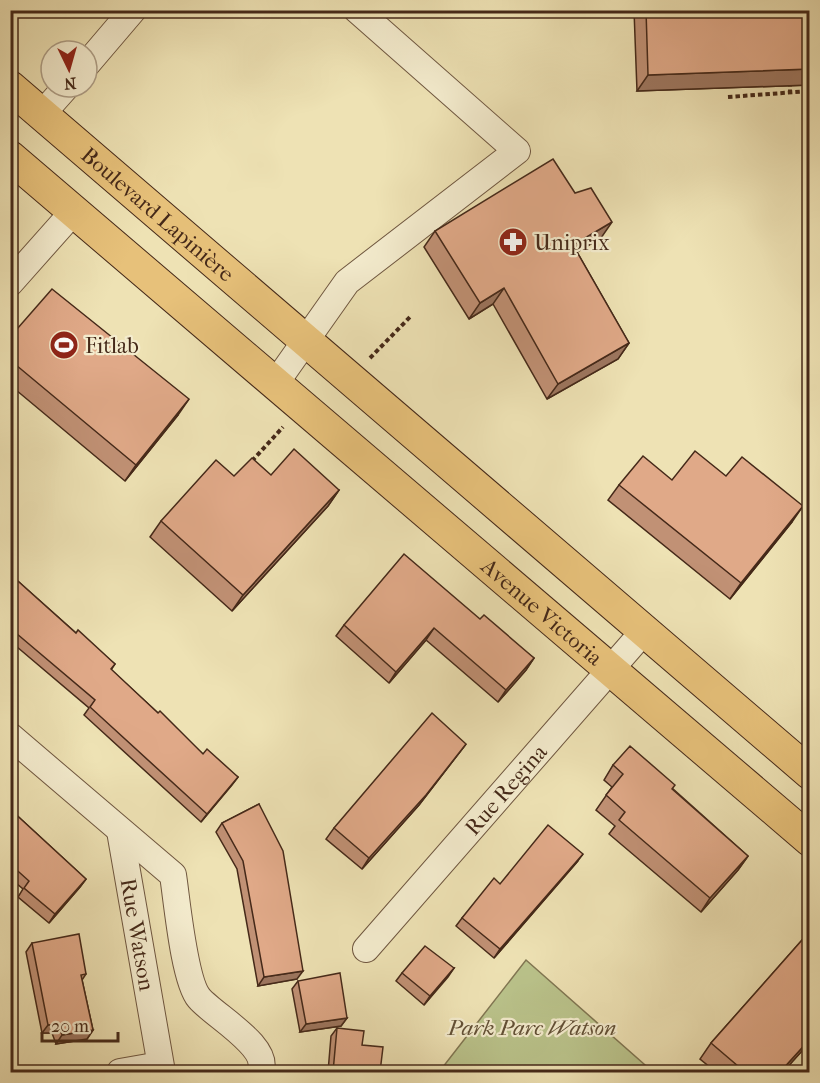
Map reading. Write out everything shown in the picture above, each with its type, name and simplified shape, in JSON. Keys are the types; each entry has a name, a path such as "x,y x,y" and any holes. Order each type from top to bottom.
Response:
{"main road":[{"name":"Boulevard Lapinière","path":"10,87 305,340"},
{"path":"10,157 275,384"},
{"path":"305,340 810,773"},
{"name":"Avenue Victoria","path":"275,384 810,840"}],"street":[{"path":"99,49 133,10"},
{"path":"275,384 347,282 517,150 357,10"},
{"path":"42,114 55,99"},
{"path":"10,283 74,211"},
{"name":"Rue Regina","path":"366,949 644,631"},
{"name":"Rue Watson","path":"10,736 173,875 189,972 198,996 259,1051 263,1066 260,1072"},
{"name":"Rue Watson","path":"120,831 161,1069"},
{"path":"120,1072 161,1069"}],"path":[{"path":"790,86 790,94"},
{"path":"728,97 810,92"},
{"path":"350,379 411,316"},
{"path":"248,465 302,407"}],"green space":[{"name":"Park Parc Watson","path":"526,960 653,1072 439,1072"}],"building":[{"path":"646,10 810,10 810,69 648,75"},
{"path":"553,159 575,193 591,188 612,222 573,245 629,343 558,384 504,288 480,303 435,231"},
{"path":"52,289 189,399 136,465 10,360 10,337"},
{"path":"294,449 339,490 243,595 161,521 216,460 234,476 252,458 271,475"},
{"path":"695,451 726,476 742,457 803,506 741,583 619,485 643,456 672,480"},
{"path":"404,554 480,619 484,615 534,658 506,690 434,628 396,672 344,625"},
{"path":"10,574 76,633 78,630 115,664 111,669 158,713 160,711 203,754 207,749 238,777 207,814 90,707 95,700 10,628"},
{"path":"432,713 466,744 426,795 369,858 334,828"},
{"path":"630,746 675,785 672,789 748,856 710,898 619,820 625,812 606,795 623,774 613,765"},
{"path":"259,804 283,851 303,971 264,977 243,861 222,823"},
{"path":"10,809 86,879 55,914 24,888 29,881 10,864"},
{"path":"548,825 583,854 500,949 462,918 494,878 500,884"},
{"path":"810,931 810,1039 780,1072 745,1072 711,1043"},
{"path":"79,934 86,974 81,975 93,1030 62,1035 58,1024 48,1025 32,943"},
{"path":"425,946 454,968 430,996 402,973"},
{"path":"340,973 347,1018 306,1024 298,981"},
{"path":"337,1028 364,1031 362,1045 383,1047 380,1072 333,1072"}],"place":[{"name":"Uniprix","path":"513,242"},
{"name":"Fitlab","path":"64,345"}]}
